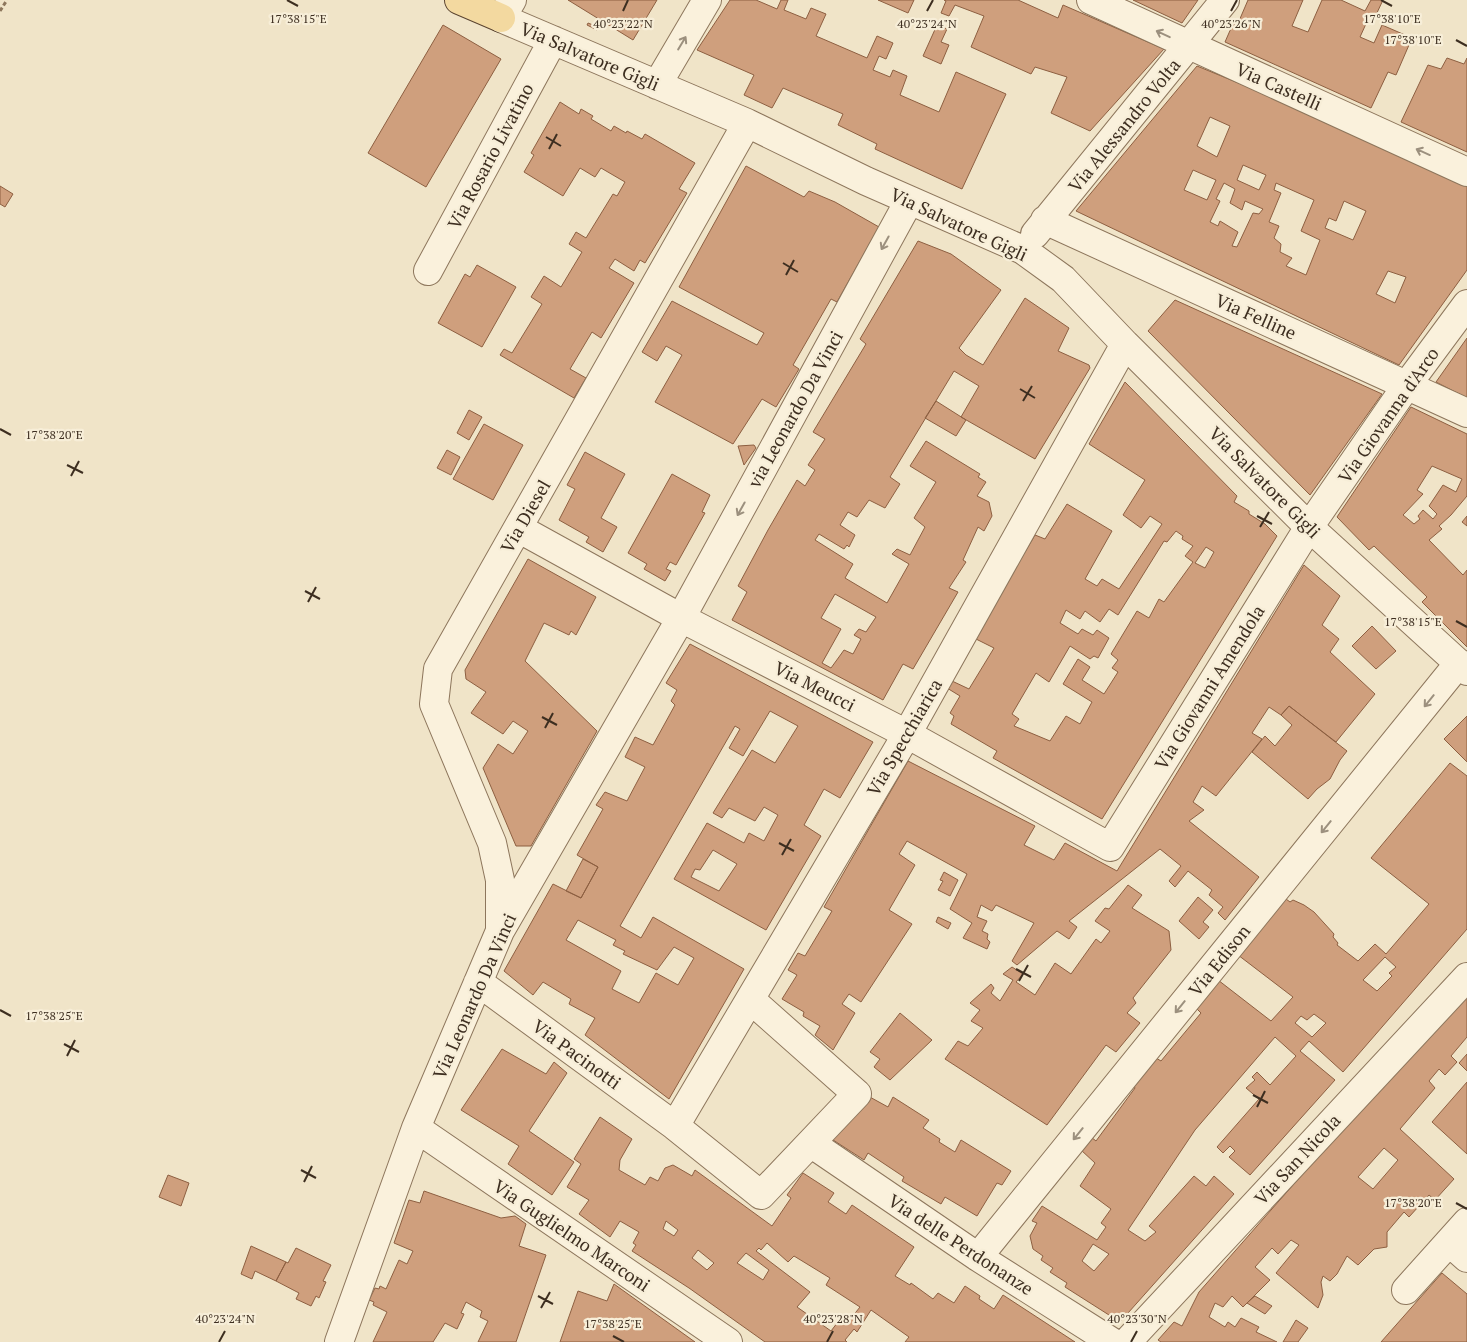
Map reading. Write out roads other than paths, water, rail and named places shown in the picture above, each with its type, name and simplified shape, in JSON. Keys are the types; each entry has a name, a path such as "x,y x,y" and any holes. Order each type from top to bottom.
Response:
{"main road":[{"path":"459,0 507,9"}],"street":[{"path":"657,84 708,0"},
{"name":"Via Castelli","path":"1091,0 1467,172"},
{"name":"Via Alessandro Volta","path":"1023,250 1045,220 1225,0"},
{"name":"Via Salvatore Gigli","path":"507,9 553,40 747,123 909,201 1023,250 1063,279 1309,527 1463,667"},
{"name":"Via Rosario Livatino","path":"428,271 553,40"},
{"name":"Via Diesel","path":"500,931 500,880 492,843 434,704 438,669 747,123"},
{"name":"via Leonardo Da Vinci","path":"681,618 909,201"},
{"name":"Via Felline","path":"1045,220 1467,413"},
{"name":"Via Giovanna d'Arco","path":"1309,527 1407,385 1467,304"},
{"name":"Via Specchiarica","path":"676,1126 907,734 1126,344"},
{"name":"Via Giovanni Amendola","path":"1110,847 1309,527"},
{"name":"Via Meucci","path":"518,528 681,618 907,734 1110,847"},
{"name":"Via Leonardo Da Vinci","path":"339,1342 416,1128 500,931 681,618"},
{"name":"Via Edison","path":"978,1256 1463,667"},
{"name":"Via San Nicola","path":"1127,1342 1467,977"},
{"name":"Via Pacinotti","path":"478,982 676,1126 761,1195 812,1144"},
{"path":"751,1000 857,1094 812,1144"},
{"name":"Via Guglielmo Marconi","path":"416,1128 728,1342"},
{"name":"Via delle Perdonanze","path":"812,1144 978,1256 1112,1342"},
{"path":"1406,1290 1458,1250 1467,1222"}]}
